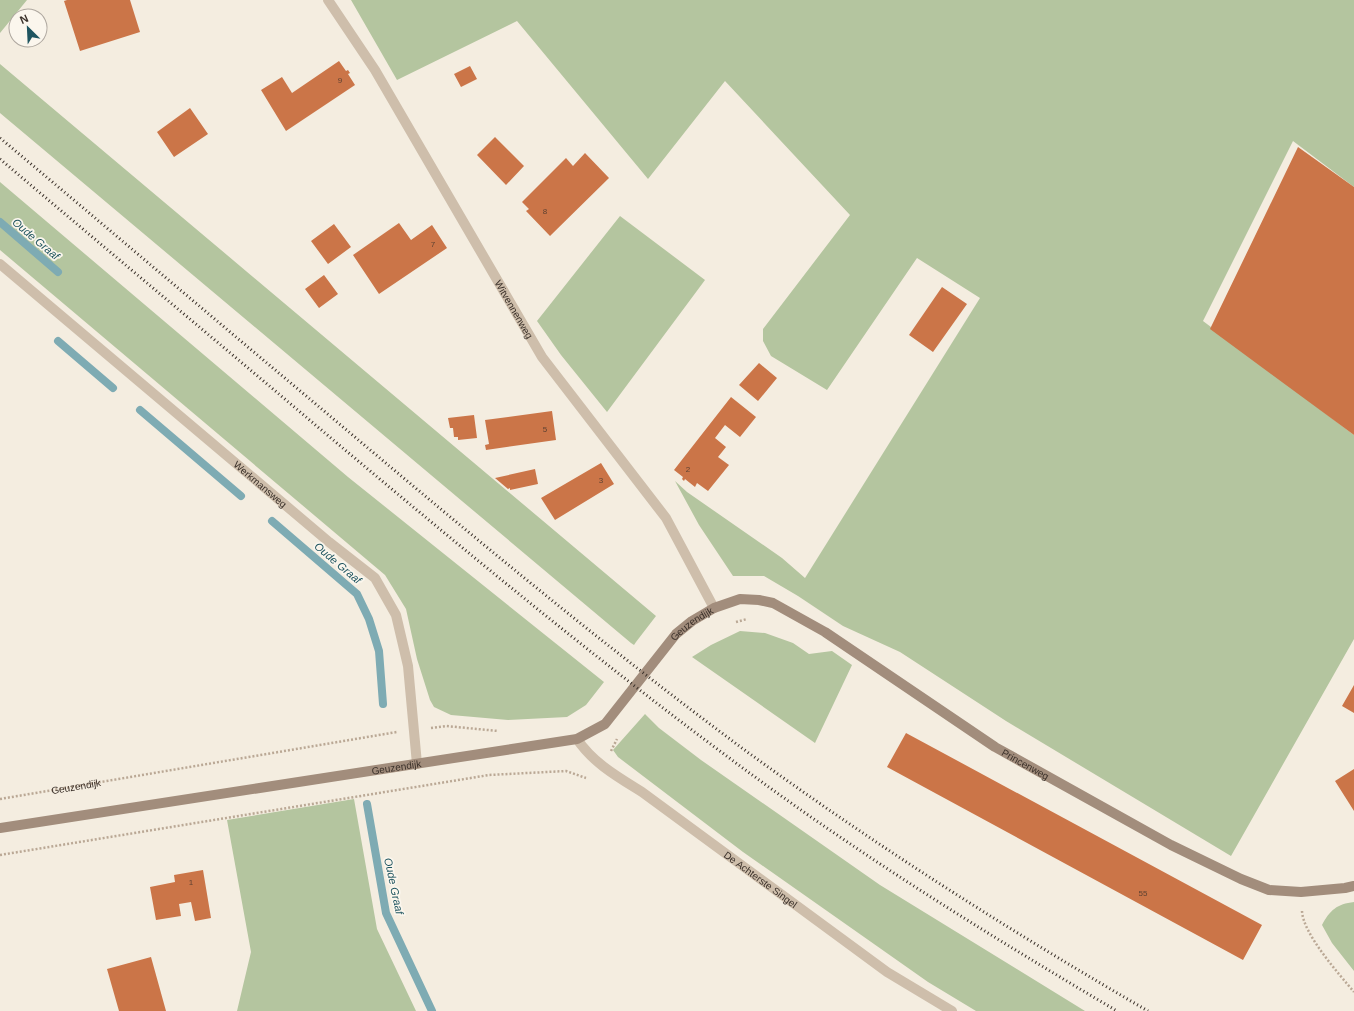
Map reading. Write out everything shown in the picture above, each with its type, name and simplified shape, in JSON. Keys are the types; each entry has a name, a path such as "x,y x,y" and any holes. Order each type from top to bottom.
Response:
{"main road":[{"name":"Princenweg","path":"714,608 740,599 759,600 773,603 825,632 995,748 1165,841 1241,879 1269,890 1301,892 1354,886"},
{"name":"Geuzendijk","path":"0,828 577,739 605,724 676,634 692,621 714,608"}],"street":[{"name":"Witvennenweg","path":"328,0 375,70 542,357 666,518 714,608"},
{"name":"Werkmansweg","path":"0,264 323,537 375,578 396,615 408,666 417,764"},
{"name":"De Achterste Singel","path":"577,739 585,751 612,773 642,792 887,972 952,1011"}],"path":[{"name":"Geuzendijk","path":"0,799 414,729 446,726 502,731"},
{"path":"1301,892 1302,914 1307,928 1321,950 1354,992"}],"green space":[{"path":"0,0 27,0 20,8 8,8 8,23 0,33"},
{"path":"351,0 1354,0 1354,187 1293,141 1203,321 1354,435 1354,639 1231,856 1006,721 900,652 843,626 798,596 764,576 733,576 699,525 675,481 687,492 782,558 805,578 980,298 917,258 827,390 771,356 763,341 763,329 850,215 725,81 648,179 517,21 397,80"},
{"path":"0,64 656,616 634,645 0,113"},
{"path":"0,182 348,477 604,682 586,705 567,717 508,720 451,715 434,707 430,700 417,659 406,609 385,575 0,250"},
{"path":"620,216 705,280 607,412 561,355 537,321"},
{"path":"740,631 765,633 793,643 809,654 832,651 852,665 815,743 692,657 711,645"},
{"path":"645,714 659,728 701,760 880,885 1085,1011 976,1011 928,982 743,852 618,757 613,750"},
{"path":"354,799 377,929 416,1011 237,1011 251,952 227,820"},
{"path":"1354,902 1354,971 1332,943 1322,925 1328,915 1339,906"}],"building":[{"path":"130,0 140,32 80,51 64,1"},
{"path":"339,61 346,71 348,70 350,73 348,74 355,85 286,131 261,90 282,77 292,93"},
{"path":"470,66 477,79 461,87 454,74"},
{"path":"190,108 208,134 174,157 157,132"},
{"path":"495,137 524,166 506,185 477,155"},
{"path":"1298,147 1354,187 1354,435 1210,329"},
{"path":"585,153 609,178 550,236 526,211 529,209 522,202 566,158 573,166"},
{"path":"399,223 411,240 432,225 447,248 379,294 353,255"},
{"path":"334,224 351,247 328,264 311,241"},
{"path":"324,275 338,294 319,308 305,289"},
{"path":"942,287 967,304 933,352 909,335"},
{"path":"759,363 777,378 758,401 739,385"},
{"path":"731,397 756,417 740,437 725,425 715,438 726,447 718,457 729,465 708,491 697,483 695,487 685,479 684,481 682,479 683,477 674,470"},
{"path":"552,411 556,440 486,450 485,445 489,444 485,420"},
{"path":"474,415 477,438 458,440 458,437 454,437 453,428 450,428 448,418"},
{"path":"601,463 614,484 555,520 541,498"},
{"path":"535,469 538,484 510,490 510,488 508,489 495,478"},
{"path":"1354,685 1354,713 1342,706"},
{"path":"906,733 1262,925 1243,960 887,767"},
{"path":"1354,769 1354,811 1335,781"},
{"path":"203,870 211,918 195,921 191,902 179,904 181,916 156,920 150,887 175,882 174,875"},
{"path":"151,957 166,1011 119,1011 107,969"}],"waterway":[{"name":"Oude Graaf","path":"0,222 58,272"},
{"name":"Oude Graaf","path":"58,341 113,388"},
{"name":"Oude Graaf","path":"140,410 241,496"},
{"name":"Oude Graaf","path":"272,521 357,594 369,619 379,651 383,704"},
{"name":"Oude Graaf","path":"367,804 386,913 432,1011"}],"railway":[{"path":"0,138 471,535 690,709 795,786 893,853 1045,950 1148,1011"},
{"path":"0,159 429,520 595,655 709,743 766,785 895,874 983,930 1117,1011"}]}
